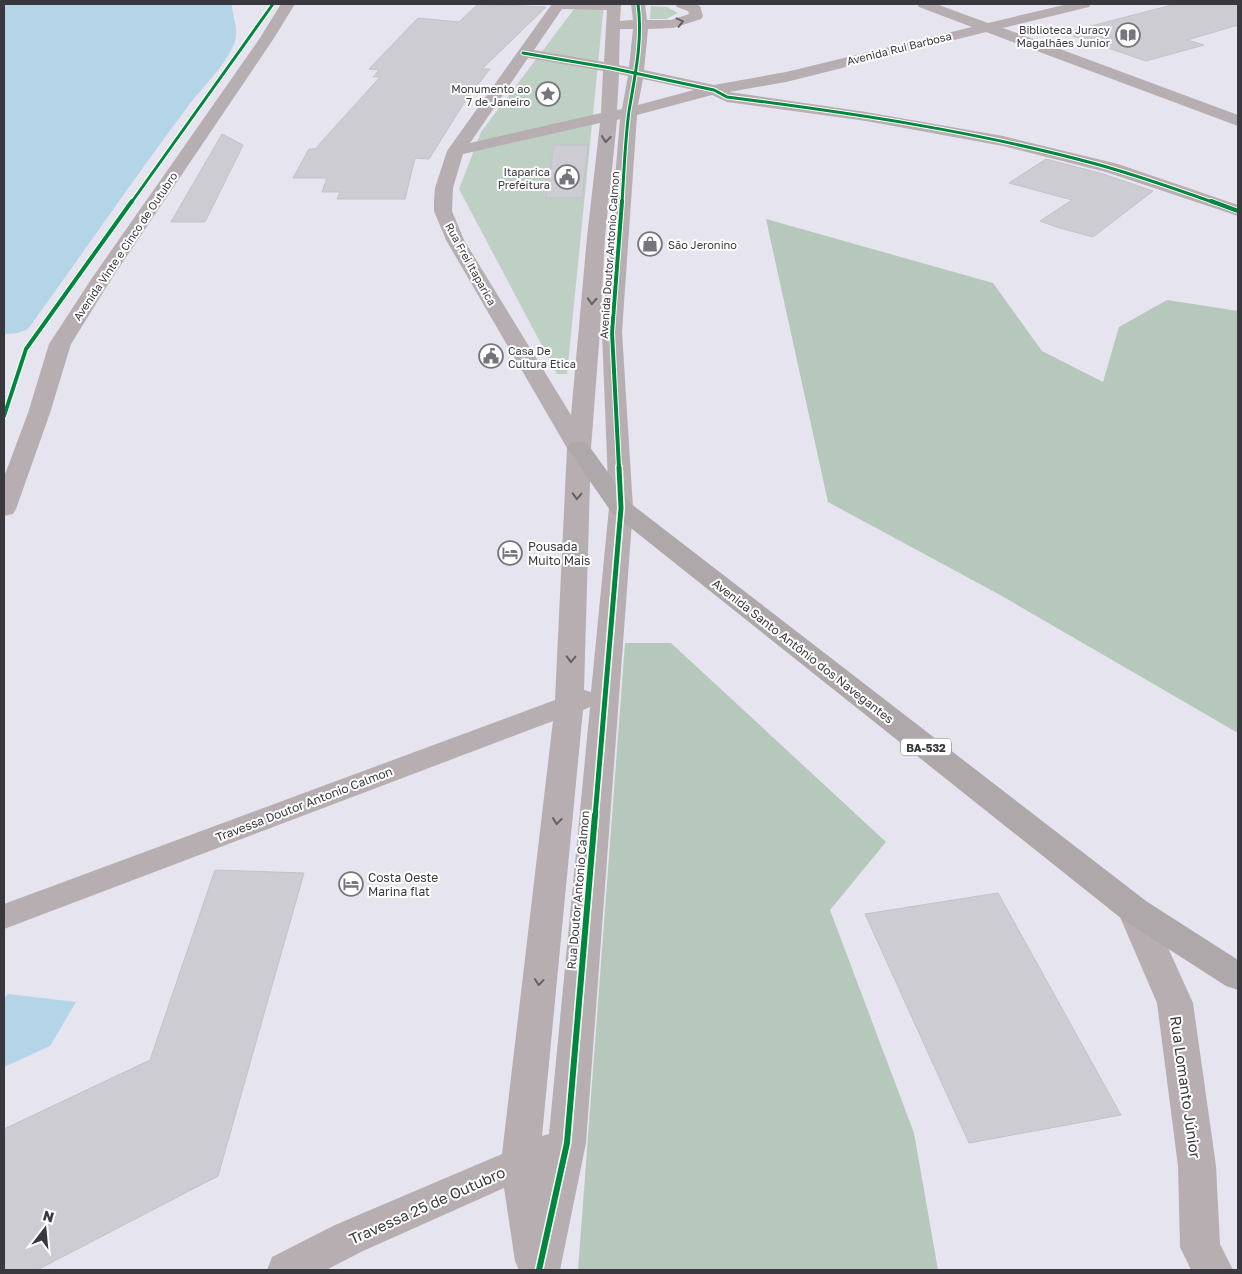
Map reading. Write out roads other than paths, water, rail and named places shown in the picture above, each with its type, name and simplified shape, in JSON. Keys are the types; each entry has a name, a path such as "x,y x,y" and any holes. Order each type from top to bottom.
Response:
{"main road":[{"name":"Avenida Santo Antônio dos Navegantes","path":"578,448 620,508 1134,910 1238,977"}],"street":[{"name":"Avenida Vinte e Cinco de Outubro","path":"4,509 60,344 102,278 268,38 288,4"},
{"path":"559,4 613,5"},
{"name":"Rua Frei Itaparica","path":"559,4 456,151 444,188 443,211 455,240 578,448"},
{"name":"Avenida Doutor Antonio Calmon","path":"620,508 612,332 629,112 636,74 641,25 638,4"},
{"path":"612,25 673,24 696,16 695,9 682,4"},
{"path":"924,4 1238,121"},
{"name":"Avenida Rui Barbosa","path":"456,151 629,112 714,90 786,77 986,26 1084,4"},
{"name":"Avenida Doutor Antonio Calmon","path":"578,448 590,330 596,237 609,116 613,5"},
{"path":"523,54 611,68 714,90 727,97 945,129 1042,150 1137,176 1238,211"},
{"path":"786,77 838,112"},
{"path":"596,237 618,238"},
{"path":"590,330 612,332"},
{"name":"Rua Doutor Antonio Calmon","path":"538,1270 520,1164 569,705 578,448"},
{"name":"Rua Doutor Antonio Calmon","path":"538,1270 567,1144 620,508"},
{"name":"Travessa Doutor Antonio Calmon","path":"4,917 605,692"},
{"name":"Rua Lomanto Júnior","path":"1134,910 1175,1003 1197,1166 1200,1246 1213,1270"},
{"name":"Travessa 25 de Outubro","path":"287,1270 349,1238 567,1144"}],"water":[{"path":"4,4 232,4 236,36 226,59 166,136 28,329 18,333 4,334"},
{"path":"8,994 76,1002 50,1046 4,1067 4,999"}],"place":[{"name":"Biblioteca Juracy Magalhães Junior","path":"1128,35"},
{"name":"Monumento ao 7 de Janeiro","path":"548,94"},
{"name":"Itaparica Prefeitura","path":"567,177"},
{"name":"São Jeronino","path":"650,244"},
{"name":"Casa De Cultura Etica","path":"491,356"},
{"name":"Pousada Muito Mais","path":"510,553"},
{"name":"Costa Oeste Marina flat","path":"351,884"}]}
